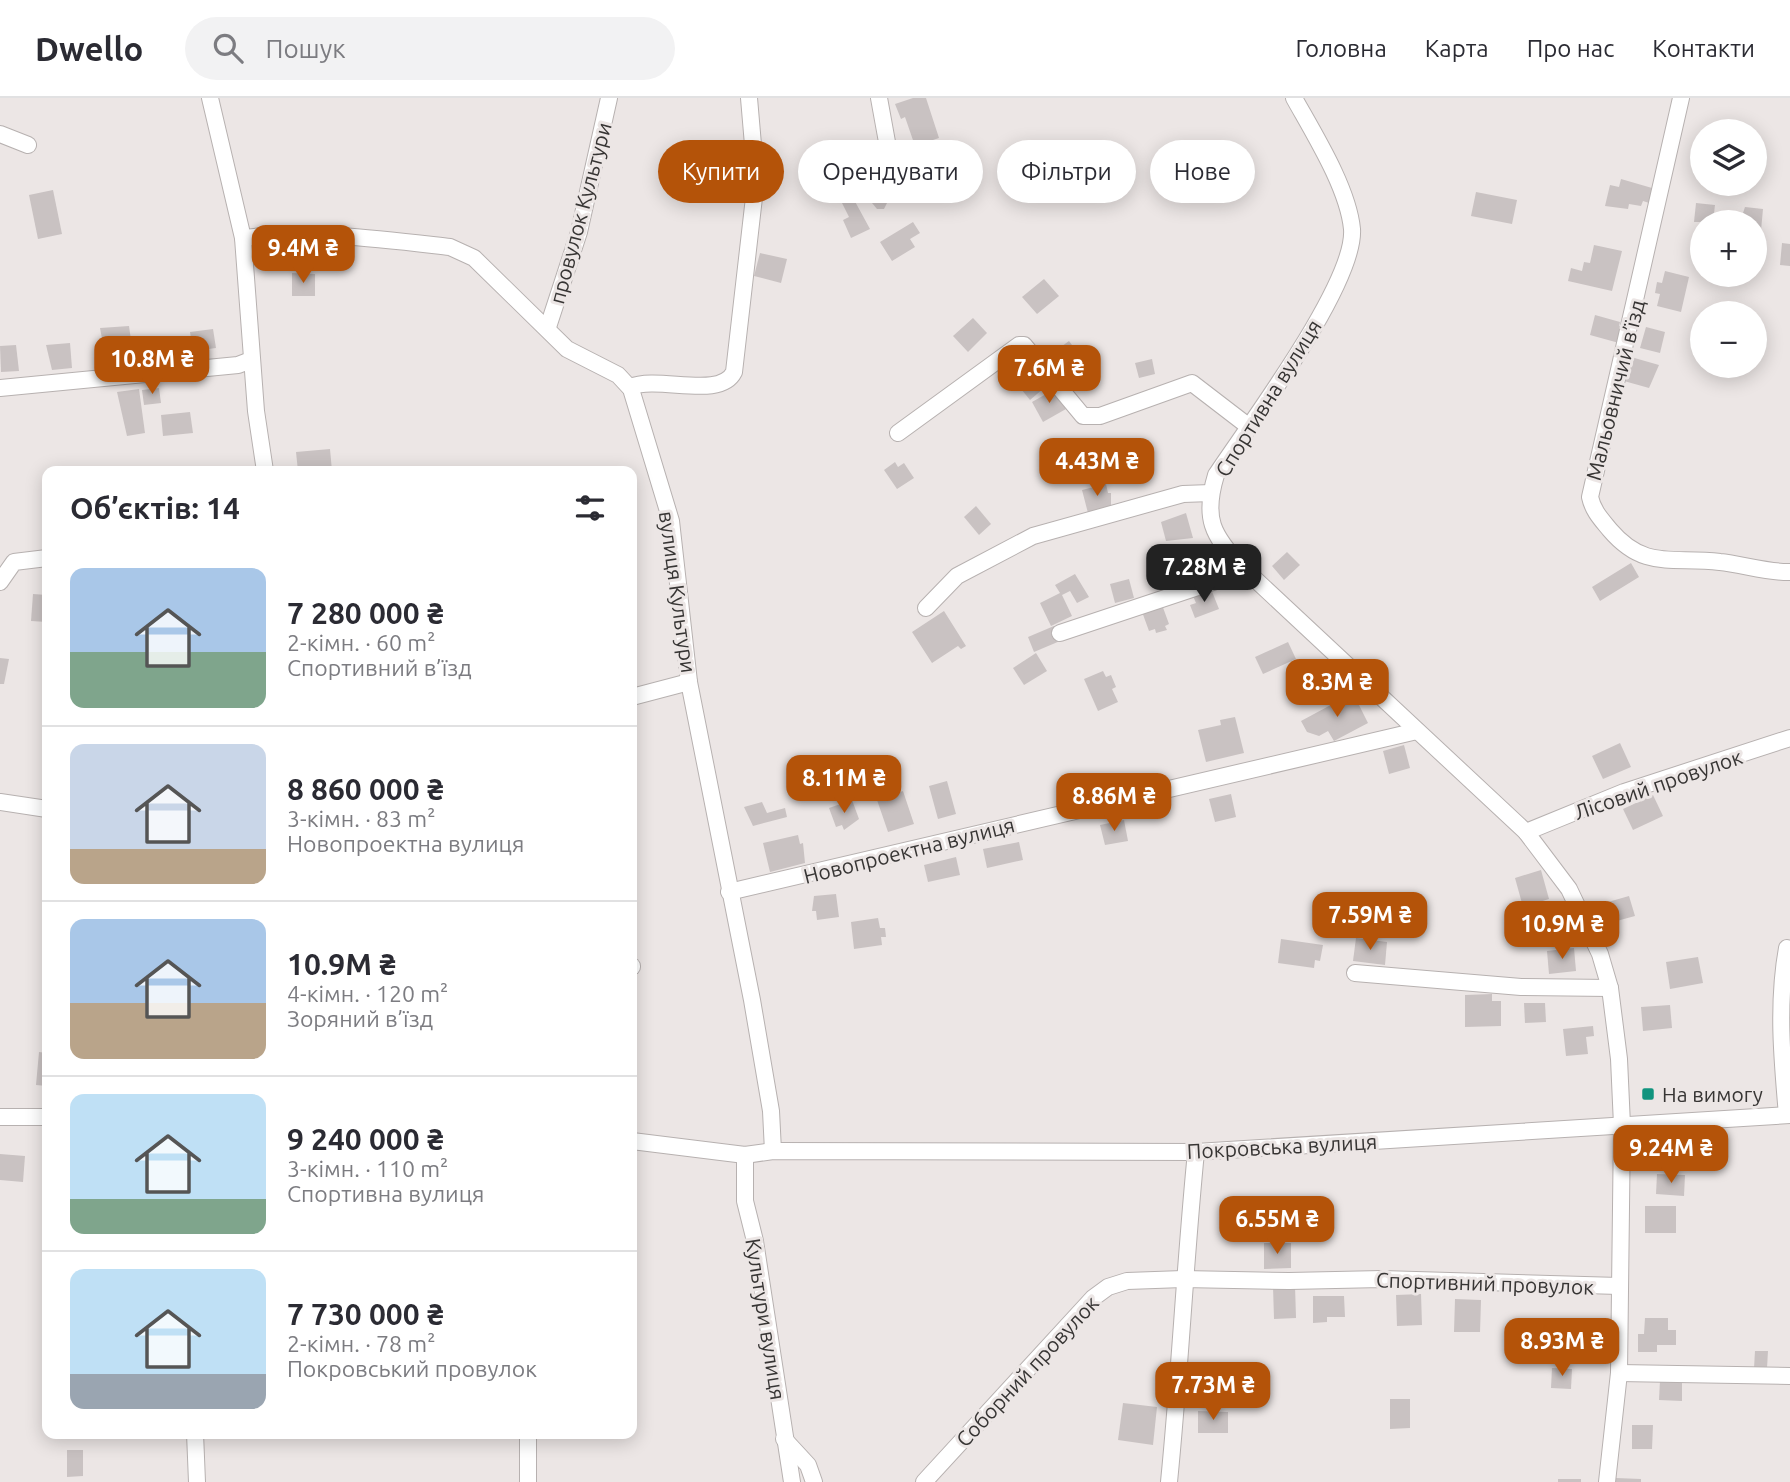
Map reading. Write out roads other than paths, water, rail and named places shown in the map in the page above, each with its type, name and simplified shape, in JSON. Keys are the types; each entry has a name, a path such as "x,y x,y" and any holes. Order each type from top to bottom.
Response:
{"street":[{"path":"210,98 243,239 251,360 264,466"},
{"name":"провулок Культури","path":"548,327 579,232 609,98"},
{"path":"243,239 289,233 450,247 474,258 548,327 567,349 618,375 630,387 659,381 716,387 725,383 734,372 756,180 749,98"},
{"path":"879,98 887,140"},
{"name":"Спортивна вулиця","path":"1294,98 1345,201 1352,230 1349,258 1336,292 1216,475 1208,507 1212,526 1222,546 1246,571 1527,832 1569,889 1600,954 1610,988 1619,1059 1622,1125 1619,1373 1607,1482"},
{"name":"Мальовничий в’їзд","path":"1681,98 1654,230 1590,498 1593,508 1612,533 1624,546 1641,556 1657,560 1711,561 1790,572"},
{"path":"0,134 28,145"},
{"path":"898,433 1019,345 1024,345 1037,358 1083,416 1100,416 1192,383 1248,426"},
{"path":"0,388 237,365 251,360"},
{"name":"вулиця Культури","path":"630,387 637,401 671,521 690,682 771,1111 773,1151"},
{"path":"926,608 957,576 1033,536 1183,494 1211,492"},
{"path":"0,582 7,560 42,558"},
{"path":"1060,633 1246,571"},
{"path":"637,696 690,682"},
{"name":"Новопроектна вулиця","path":"729,892 1417,731"},
{"name":"Лісовий провулок","path":"1527,832 1624,792 1790,738"},
{"path":"0,802 42,807"},
{"path":"1787,948 1782,978 1781,1012 1789,1115"},
{"path":"1355,973 1521,988 1610,988"},
{"name":"Покровська вулиця","path":"637,1142 745,1155 773,1151 1196,1152 1789,1115"},
{"path":"0,1117 42,1117"},
{"path":"1169,1482 1178,1399 1183,1279 1196,1152"},
{"name":"Культури вулиця","path":"745,1155 745,1202 755,1241 792,1482"},
{"name":"Спортивний провулок","path":"1183,1279 1289,1282 1382,1279 1619,1286"},
{"name":"Соборний провулок","path":"924,1482 1098,1294 1127,1282 1183,1279"},
{"path":"1619,1373 1790,1376"},
{"path":"784,1438 808,1465 814,1482"},
{"path":"195,1439 197,1482"},
{"path":"528,1439 528,1482"}],"place":[{"name":"На вимогу","path":"1648,1094"}]}
